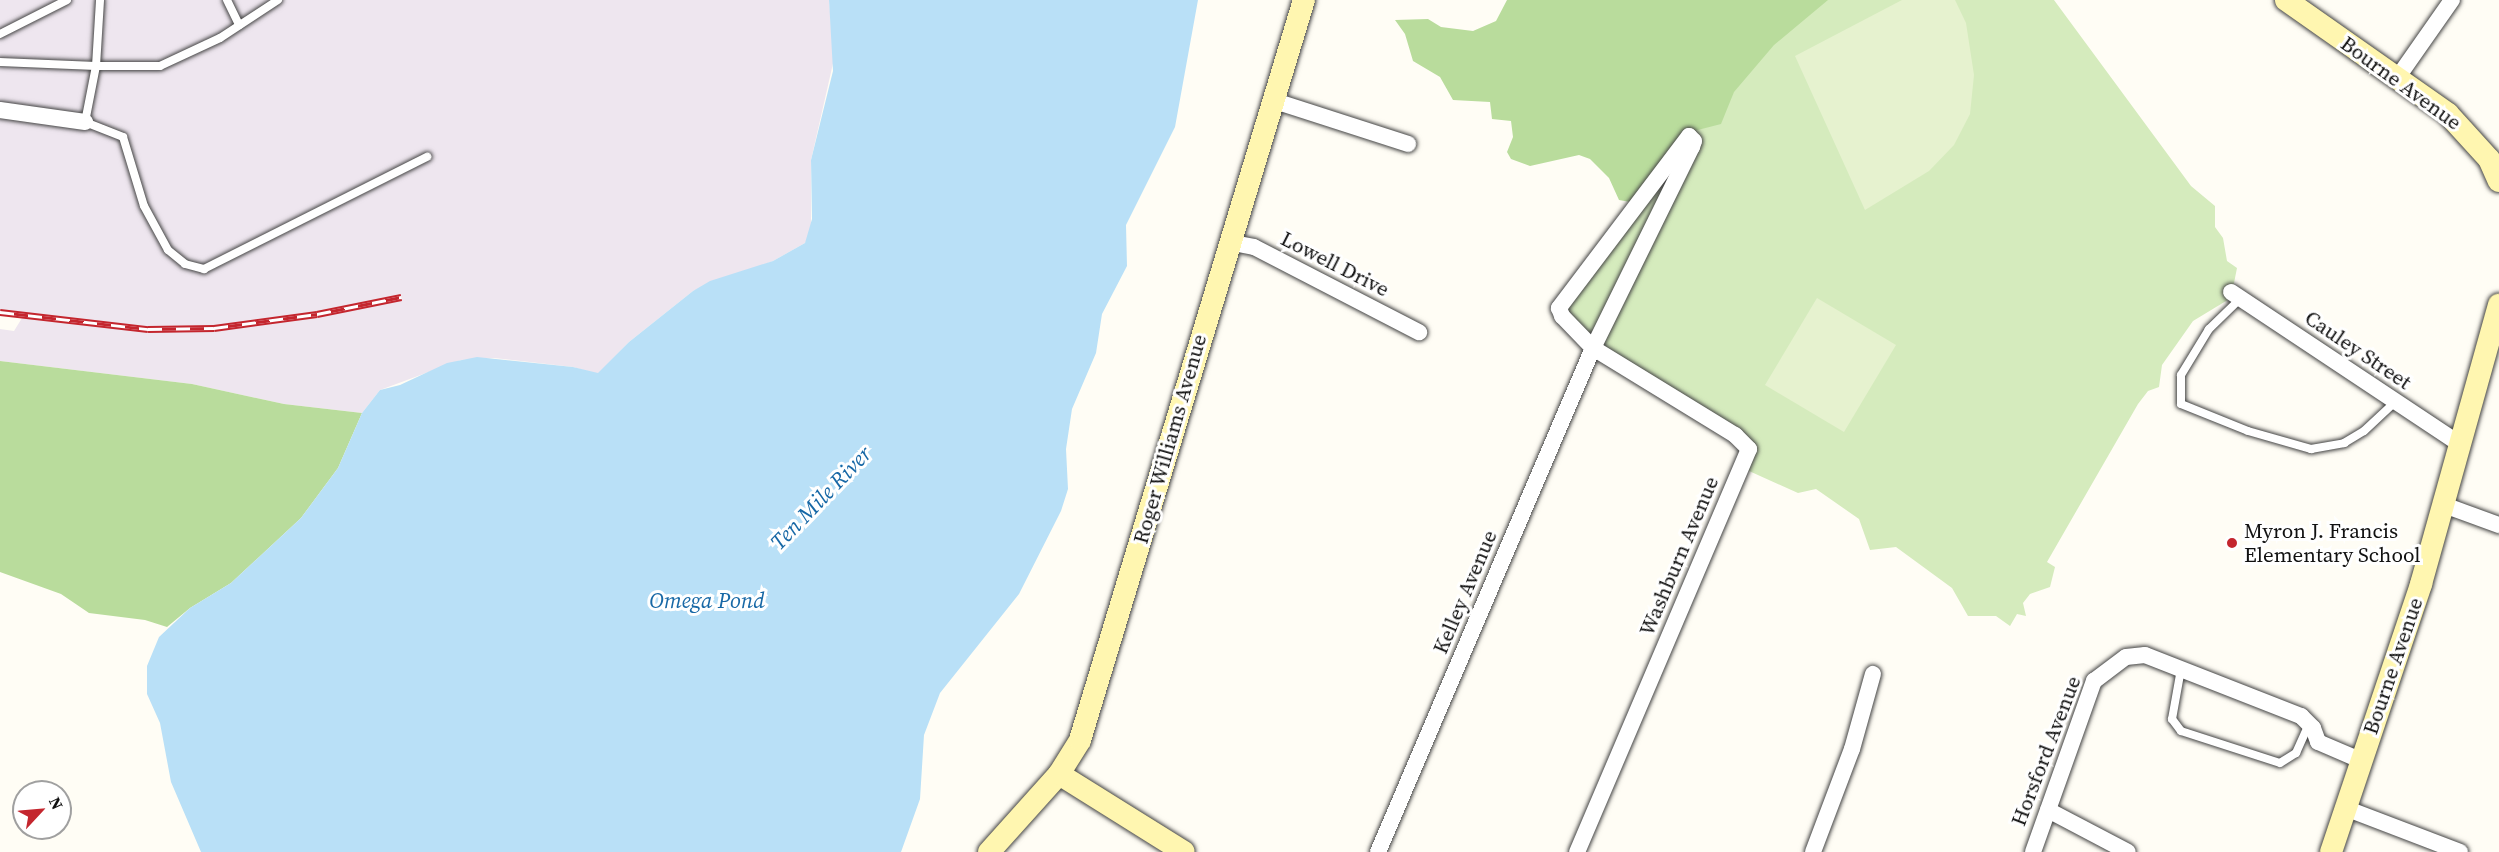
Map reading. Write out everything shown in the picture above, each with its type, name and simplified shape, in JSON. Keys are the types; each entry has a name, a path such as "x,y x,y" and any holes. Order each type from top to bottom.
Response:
{"street":[{"name":"Roger Williams Avenue","path":"989,852 1059,774 1080,740 1092,707 1228,242 1304,0"},
{"name":"Bourne Avenue","path":"2286,0 2398,77 2470,134 2489,159 2499,181"},
{"path":"2398,77 2452,0"},
{"path":"1272,100 1408,144"},
{"path":"0,111 85,122"},
{"name":"Kelley Avenue","path":"1378,852 1593,348 1692,147 1694,141 1689,136 1559,308 1562,316 1593,348"},
{"name":"Lowell Drive","path":"1228,242 1254,247 1419,332"},
{"name":"Cauley Street","path":"2236,295 2461,445"},
{"name":"Bourne Avenue","path":"2331,852 2421,584 2499,305"},
{"name":"Washburn Avenue","path":"1577,852 1749,449 1736,435 1593,348"},
{"path":"2444,505 2499,525"},
{"name":"Horsford Avenue","path":"2032,852 2094,681 2103,671 2126,657 2145,655 2301,716 2309,723 2318,742 2360,760"},
{"path":"1813,852 1852,749 1873,674"},
{"path":"1059,774 1184,852"},
{"path":"2345,808 2460,852"},
{"path":"2048,810 2128,852"}],"lane":[{"path":"0,34 67,0"},
{"path":"100,0 96,66 85,122 123,136 144,206 168,250 185,264 204,269 427,158"},
{"path":"227,0 239,25"},
{"path":"0,62 160,66 239,25 278,0"},
{"path":"2236,295 2209,329 2181,375 2181,404 2248,430 2312,449 2344,443 2364,431 2395,402"},
{"path":"2181,669 2172,719 2181,731 2280,763 2296,753 2309,723"}],"shaded area":[{"path":"0,0 829,0 834,59 811,160 811,234 805,243 773,261 693,291 629,342 598,374 573,367 494,358 461,360 380,390 362,413 284,404 192,384 0,361 0,329 14,331 22,318 0,314"}],"green space":[{"path":"1507,0 1828,0 1774,45 1734,92 1721,124 1690,132 1636,203 1619,200 1609,178 1590,159 1579,155 1530,166 1511,159 1507,152 1513,137 1511,121 1492,119 1490,102 1453,100 1440,77 1413,61 1405,34 1395,20 1428,19 1441,27 1473,31 1496,21"},
{"path":"1803,0 2054,0 2191,186 2215,206 2215,227 2223,238 2227,261 2237,268 2231,298 2193,321 2162,365 2159,387 2148,391 2138,404 2047,562 2055,567 2050,587 2030,594 2023,603 2026,616 2017,614 2010,626 1996,616 1968,616 1952,588 1896,547 1870,550 1859,519 1816,489 1798,493 1738,466 1742,453 1738,445 1598,349 1563,303 1742,68"},
{"path":"1902,0 1955,0 1966,23 1974,75 1970,114 1954,145 1929,171 1865,210 1795,56"},
{"path":"1817,298 1896,345 1844,432 1765,385"},
{"path":"0,361 192,384 284,404 362,413 338,468 301,518 231,583 190,608 167,627 145,620 89,613 61,594 0,572"}],"water":[{"name":"Omega Pond","path":"829,0 1198,0 1175,127 1126,225 1127,266 1102,314 1096,353 1072,409 1066,449 1068,489 1061,511 1019,594 940,693 924,735 920,799 901,852 201,852 171,782 160,723 147,694 147,666 159,637 190,608 231,583 301,518 338,468 362,413 380,390 400,385 447,363 477,357 573,367 598,373 629,342 693,291 710,281 773,261 805,243 812,219 811,160 833,71"}],"railway":[{"path":"0,312 148,329 214,328 317,314 401,297"}],"place":[{"name":"Myron J. Francis Elementary School","path":"2232,543"}],"water label":[{"name":"Ten Mile River","path":"821,498"}]}
